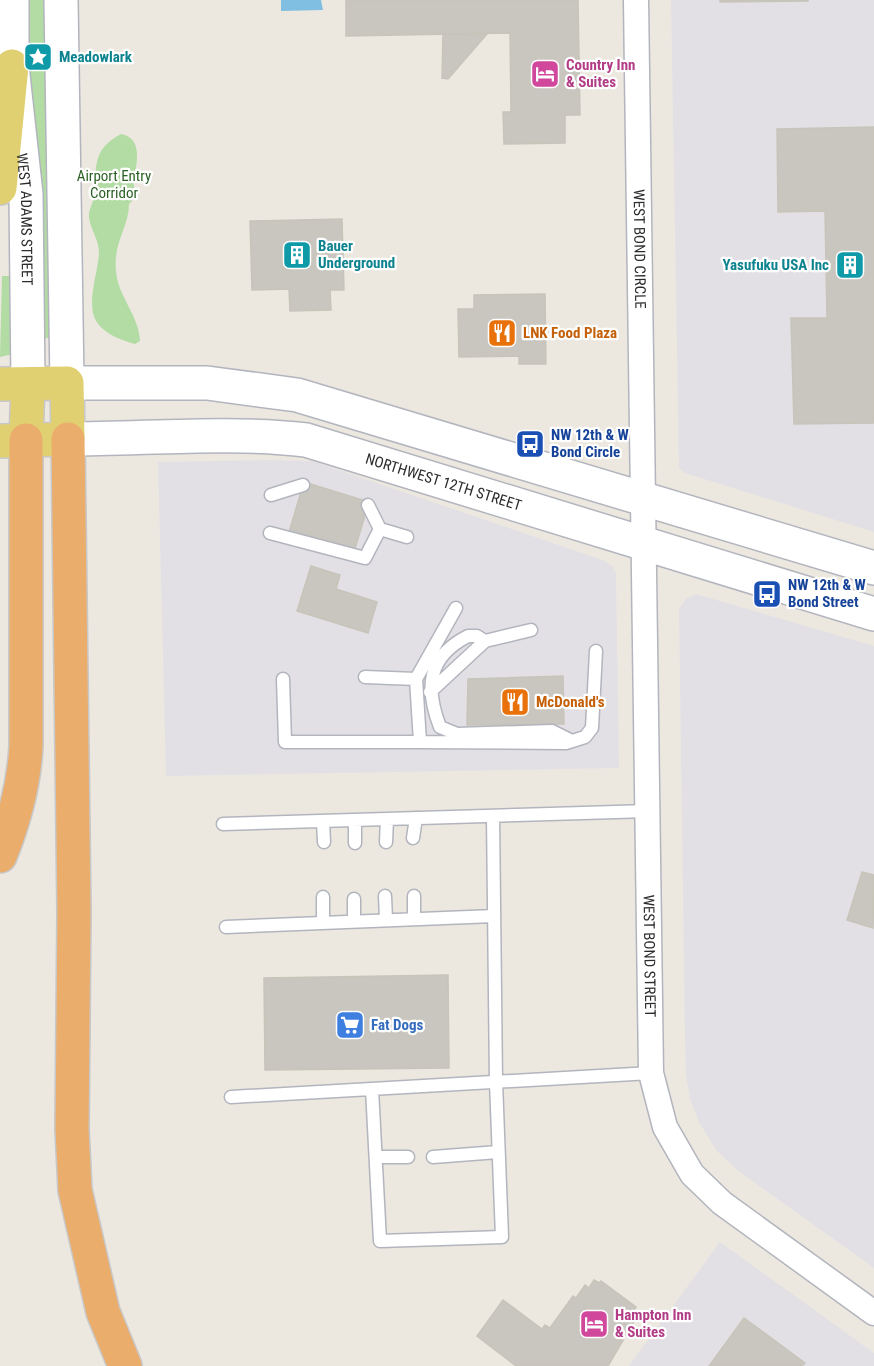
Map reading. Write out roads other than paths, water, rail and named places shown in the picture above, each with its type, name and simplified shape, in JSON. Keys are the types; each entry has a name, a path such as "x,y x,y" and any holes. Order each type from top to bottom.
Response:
{"highway":[{"path":"68,439 75,912 72,1129 75,1190 103,1312 125,1366"},
{"path":"0,856 13,823 24,782 26,746 13,441"}],"main road":[{"name":"WEST ADAMS STREET","path":"12,0 12,66 26,194 14,384 13,441"},
{"path":"61,0 68,439"},
{"path":"0,188 12,66"},
{"path":"14,384 207,383 297,395 874,568"},
{"name":"NORTHWEST 12TH STREET","path":"13,441 218,435 271,436 306,440 874,614"}],"street":[{"name":"WEST BOND CIRCLE","path":"636,0 637,254 644,498"},
{"name":"WEST BOND STREET","path":"644,498 651,1073 665,1127 692,1174 722,1203 874,1313"}],"lane":[{"path":"271,495 303,485"},
{"path":"368,505 380,529 407,537"},
{"path":"270,533 302,539 365,558 380,529"},
{"path":"420,742 416,679 456,608"},
{"path":"430,692 485,641 531,630"},
{"path":"485,641 477,636 468,636 444,653 434,668 430,692 440,727 457,734 552,731 572,741"},
{"path":"283,679 285,742 572,741 585,738 592,728 596,651"},
{"path":"365,677 416,679"},
{"path":"223,824 649,811"},
{"path":"372,1089 381,1241 501,1237 496,1082 493,816"},
{"path":"413,838 416,818"},
{"path":"386,842 387,819"},
{"path":"355,820 355,843"},
{"path":"323,821 324,843"},
{"path":"385,896 386,920"},
{"path":"414,896 414,919"},
{"path":"323,897 323,922"},
{"path":"354,899 354,921"},
{"path":"226,927 494,916"},
{"path":"231,1097 651,1073"},
{"path":"433,1157 498,1152"},
{"path":"376,1157 408,1157"}],"water":[{"path":"281,0 321,0 323,10 281,11"}],"place":[{"name":"Meadowlark","path":"38,57"},
{"name":"Country Inn & Suites","path":"545,74"},
{"name":"Bauer Underground","path":"297,255"},
{"name":"Yasufuku USA Inc","path":"850,265"},
{"name":"LNK Food Plaza","path":"502,333"},
{"name":"NW 12th & W Bond Circle","path":"530,444"},
{"name":"NW 12th & W Bond Street","path":"767,594"},
{"name":"McDonald's","path":"515,702"},
{"name":"Fat Dogs","path":"350,1025"},
{"name":"Hampton Inn & Suites","path":"594,1324"}],"park label":[{"name":"Airport Entry Corridor","path":"114,184"}]}
